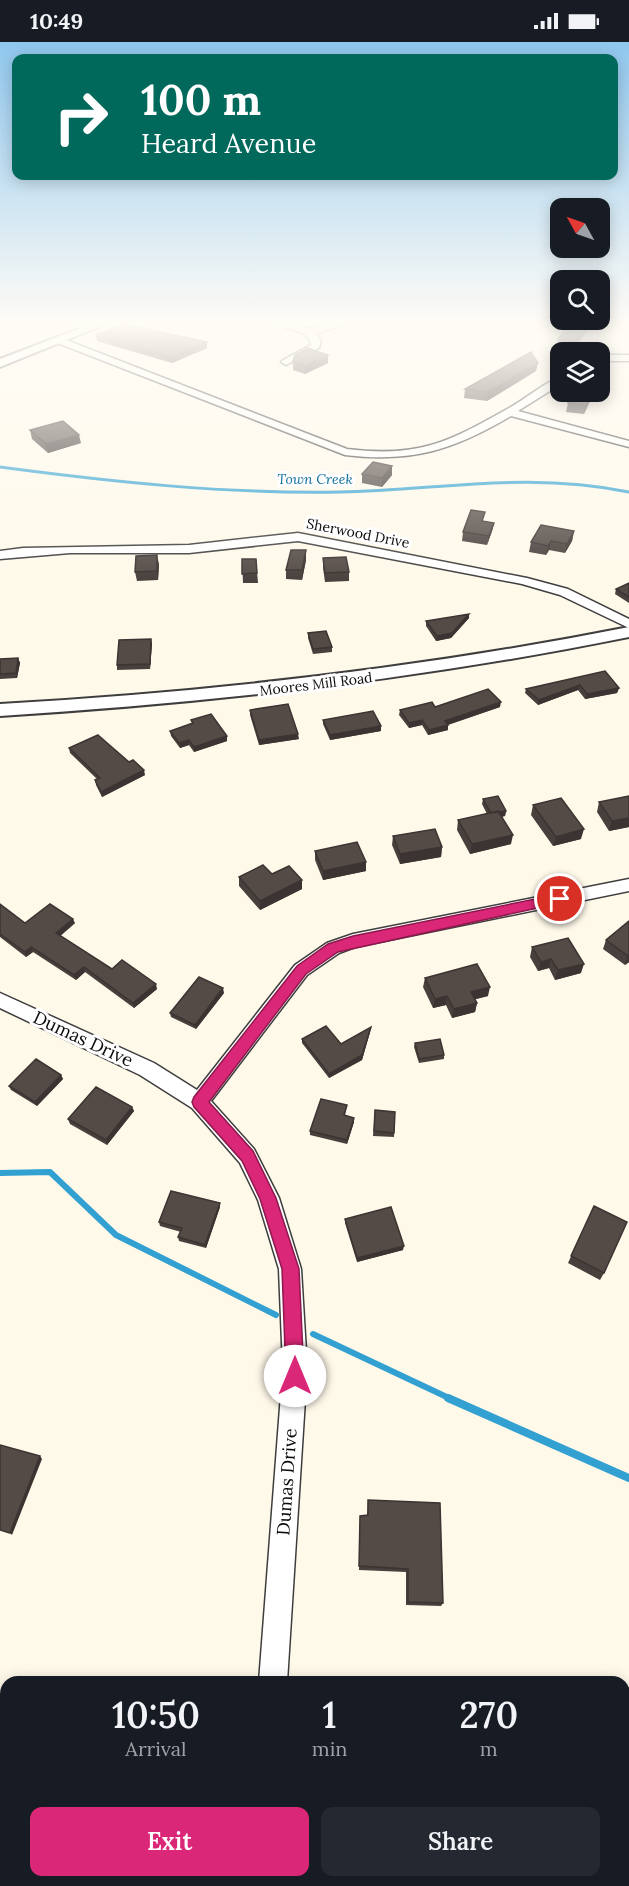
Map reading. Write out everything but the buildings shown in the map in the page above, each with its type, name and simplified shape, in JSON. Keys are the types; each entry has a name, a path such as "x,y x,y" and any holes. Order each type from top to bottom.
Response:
{"street":[{"path":"238,410 335,448 381,457 425,453 455,444 512,410"},
{"path":"509,412 629,444"},
{"name":"Sherwood Drive","path":"0,555 42,550 188,549 270,537 298,537 523,581 564,592 629,624"},
{"name":"Moores Mill Road","path":"0,710 136,703 335,683 474,661 629,632"},
{"path":"199,1102 301,970 333,948 353,941 629,885"},
{"name":"Dumas Drive","path":"0,1000 147,1069 199,1102 247,1156 268,1198 290,1269 295,1368 273,1676"}],"waterway":[{"name":"Town Creek","path":"0,467 127,482 254,491 377,491 519,482 591,486 629,492"},
{"path":"0,1173 50,1172 116,1235 276,1315"},
{"path":"313,1334 451,1399"},
{"path":"448,1398 629,1478"}],"route":[{"path":"295,1376 294,1312 290,1269 268,1198 247,1156 199,1102 301,970 333,948 353,941 560,899"}]}
